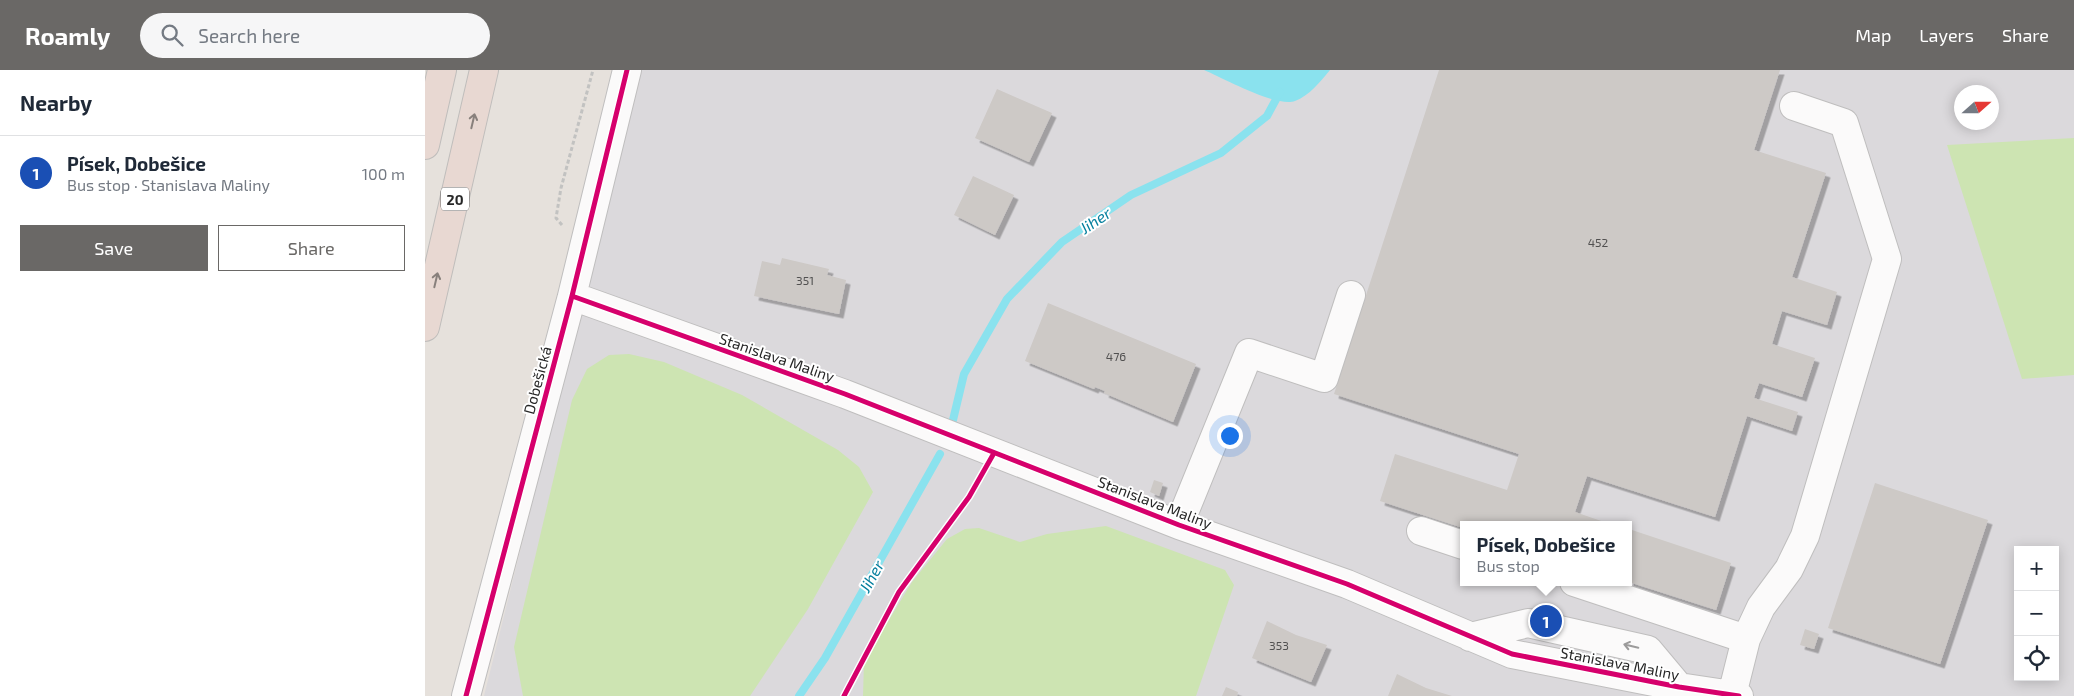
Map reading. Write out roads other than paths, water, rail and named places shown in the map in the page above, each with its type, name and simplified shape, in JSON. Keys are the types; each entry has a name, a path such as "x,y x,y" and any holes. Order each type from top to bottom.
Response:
{"highway":[{"path":"425,145 442,70"},
{"name":"20","path":"425,327 484,70"}],"street":[{"name":"Dobešická","path":"466,696 573,296 627,70"},
{"path":"1735,696 1746,639 1761,607 1789,569 1805,536 1887,259 1844,123 1795,106"},
{"path":"1179,525 1249,352 1324,378 1351,295"},
{"name":"Stanislava Maliny","path":"573,296 845,394 1179,525 1347,584 1511,654 1735,696"},
{"path":"1421,531 1460,544"},
{"path":"1586,586 1746,639"}],"water":[{"path":"1204,70 1330,70 1305,96 1295,101 1287,102 1263,96"}],"waterway":[{"name":"Jiher","path":"953,420 964,374 1007,299 1062,242 1131,195 1221,153 1267,116 1280,92"},
{"name":"Jiher","path":"799,696 825,658 940,454"}],"place":[{"name":"Písek, Dobešice","path":"1546,621"}]}
